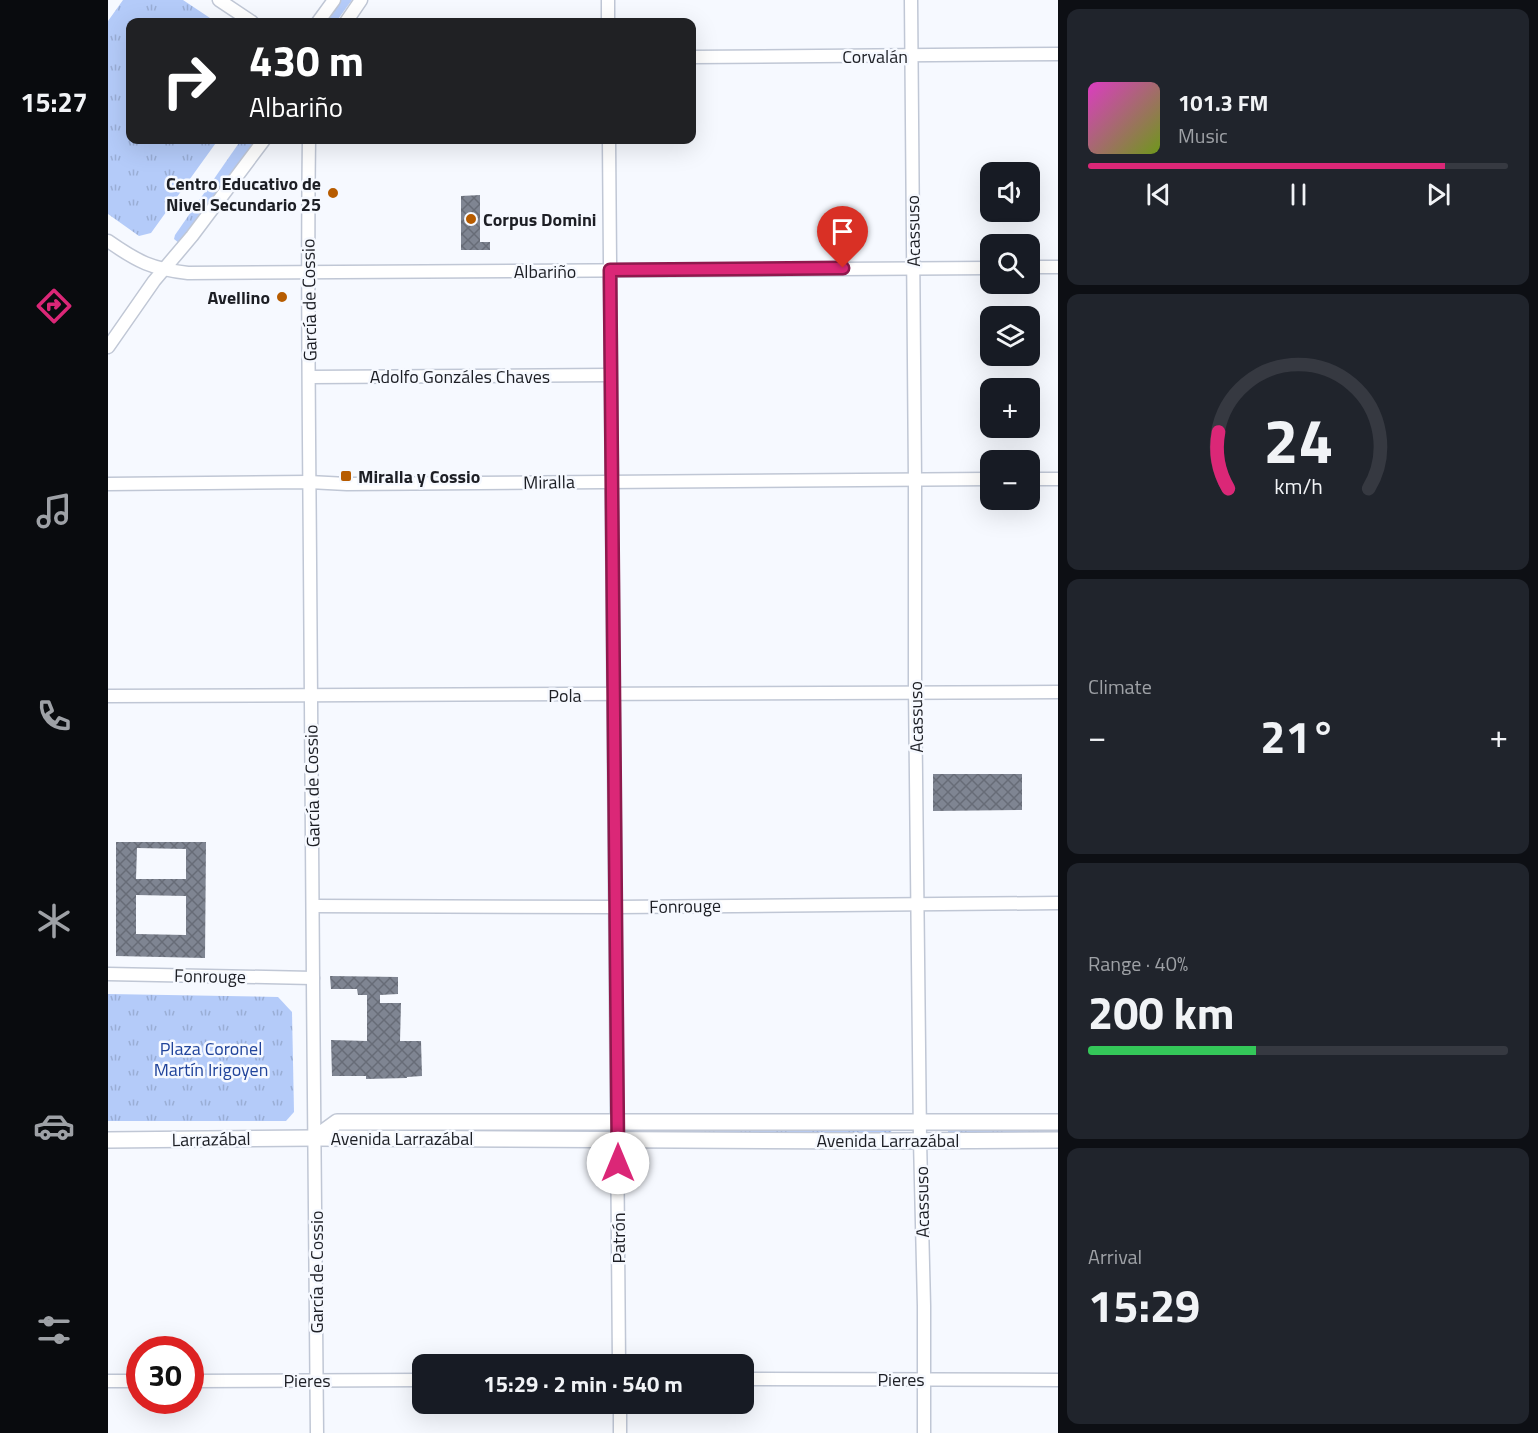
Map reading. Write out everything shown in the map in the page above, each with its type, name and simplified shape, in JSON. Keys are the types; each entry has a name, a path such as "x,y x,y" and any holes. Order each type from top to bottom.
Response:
{"street":[{"path":"219,0 246,18"},
{"path":"321,18 334,0"},
{"path":"349,18 361,0"},
{"path":"608,0 608,18"},
{"name":"Acassuso","path":"911,0 924,1433"},
{"name":"Corvalán","path":"696,57 1058,54"},
{"path":"108,347 163,270 192,236 261,144"},
{"name":"García de Cossio","path":"309,144 309,482 317,1433"},
{"name":"Patrón","path":"609,144 620,1354"},
{"name":"Albariño","path":"108,241 129,256 146,264 163,270 188,273 980,267"},
{"path":"1040,267 1058,267"},
{"name":"Adolfo Gonzáles Chaves","path":"310,377 610,375"},
{"name":"Miralla","path":"108,484 980,479"},
{"path":"1040,479 1058,479"},
{"name":"Pola","path":"108,696 1058,692"},
{"name":"Fonrouge","path":"313,906 616,907 1058,903"},
{"name":"Fonrouge","path":"108,974 313,978"},
{"name":"Avenida Larrazábal","path":"315,1138 337,1122 1058,1122"},
{"name":"Avenida Larrazábal","path":"315,1138 1058,1140"},
{"name":"Larrazábal","path":"108,1140 315,1138"},
{"name":"Pieres","path":"754,1379 1058,1380"},
{"name":"Pieres","path":"204,1381 412,1380"},
{"path":"108,1381 126,1381"},
{"path":"620,1414 620,1433"}],"green space":[{"path":"123,0 183,0 210,18 126,18 126,144 215,144 151,233 139,236 108,214 108,21"},
{"path":"339,0 352,0 339,18 328,18"},
{"path":"238,144 252,144 185,240 179,243 174,239"},
{"name":"Plaza Coronel Martín Irigoyen","path":"108,994 278,997 292,1012 294,1112 286,1121 108,1121"},
{"path":"342,1128 590,1128 590,1133 342,1133"},
{"path":"644,1128 892,1128 891,1133 644,1133"},
{"path":"948,1128 1058,1128 1058,1132 948,1133"}],"building":[{"name":"Corpus Domini","path":"480,195 480,242 490,242 490,250 461,250 461,196"},
{"path":"933,774 1022,774 1022,810 933,811"},
{"path":"116,842 206,842 205,958 116,956","holes":["137,848 186,849 186,879 136,879","136,895 186,896 186,935 136,934"]},
{"path":"330,976 398,977 398,994 380,995 380,1003 401,1003 400,1041 421,1041 422,1076 366,1079 366,1076 332,1076 331,1040 367,1041 367,995 358,995 357,989 331,989"}],"place":[{"name":"Centro Educativo de Nivel Secundario 25","path":"333,193"},
{"name":"Corpus Domini","path":"471,219"},
{"name":"Avellino","path":"282,297"},
{"name":"Miralla y Cossio","path":"346,476"}],"route":[{"path":"618,1163 610,270 843,268"}]}
